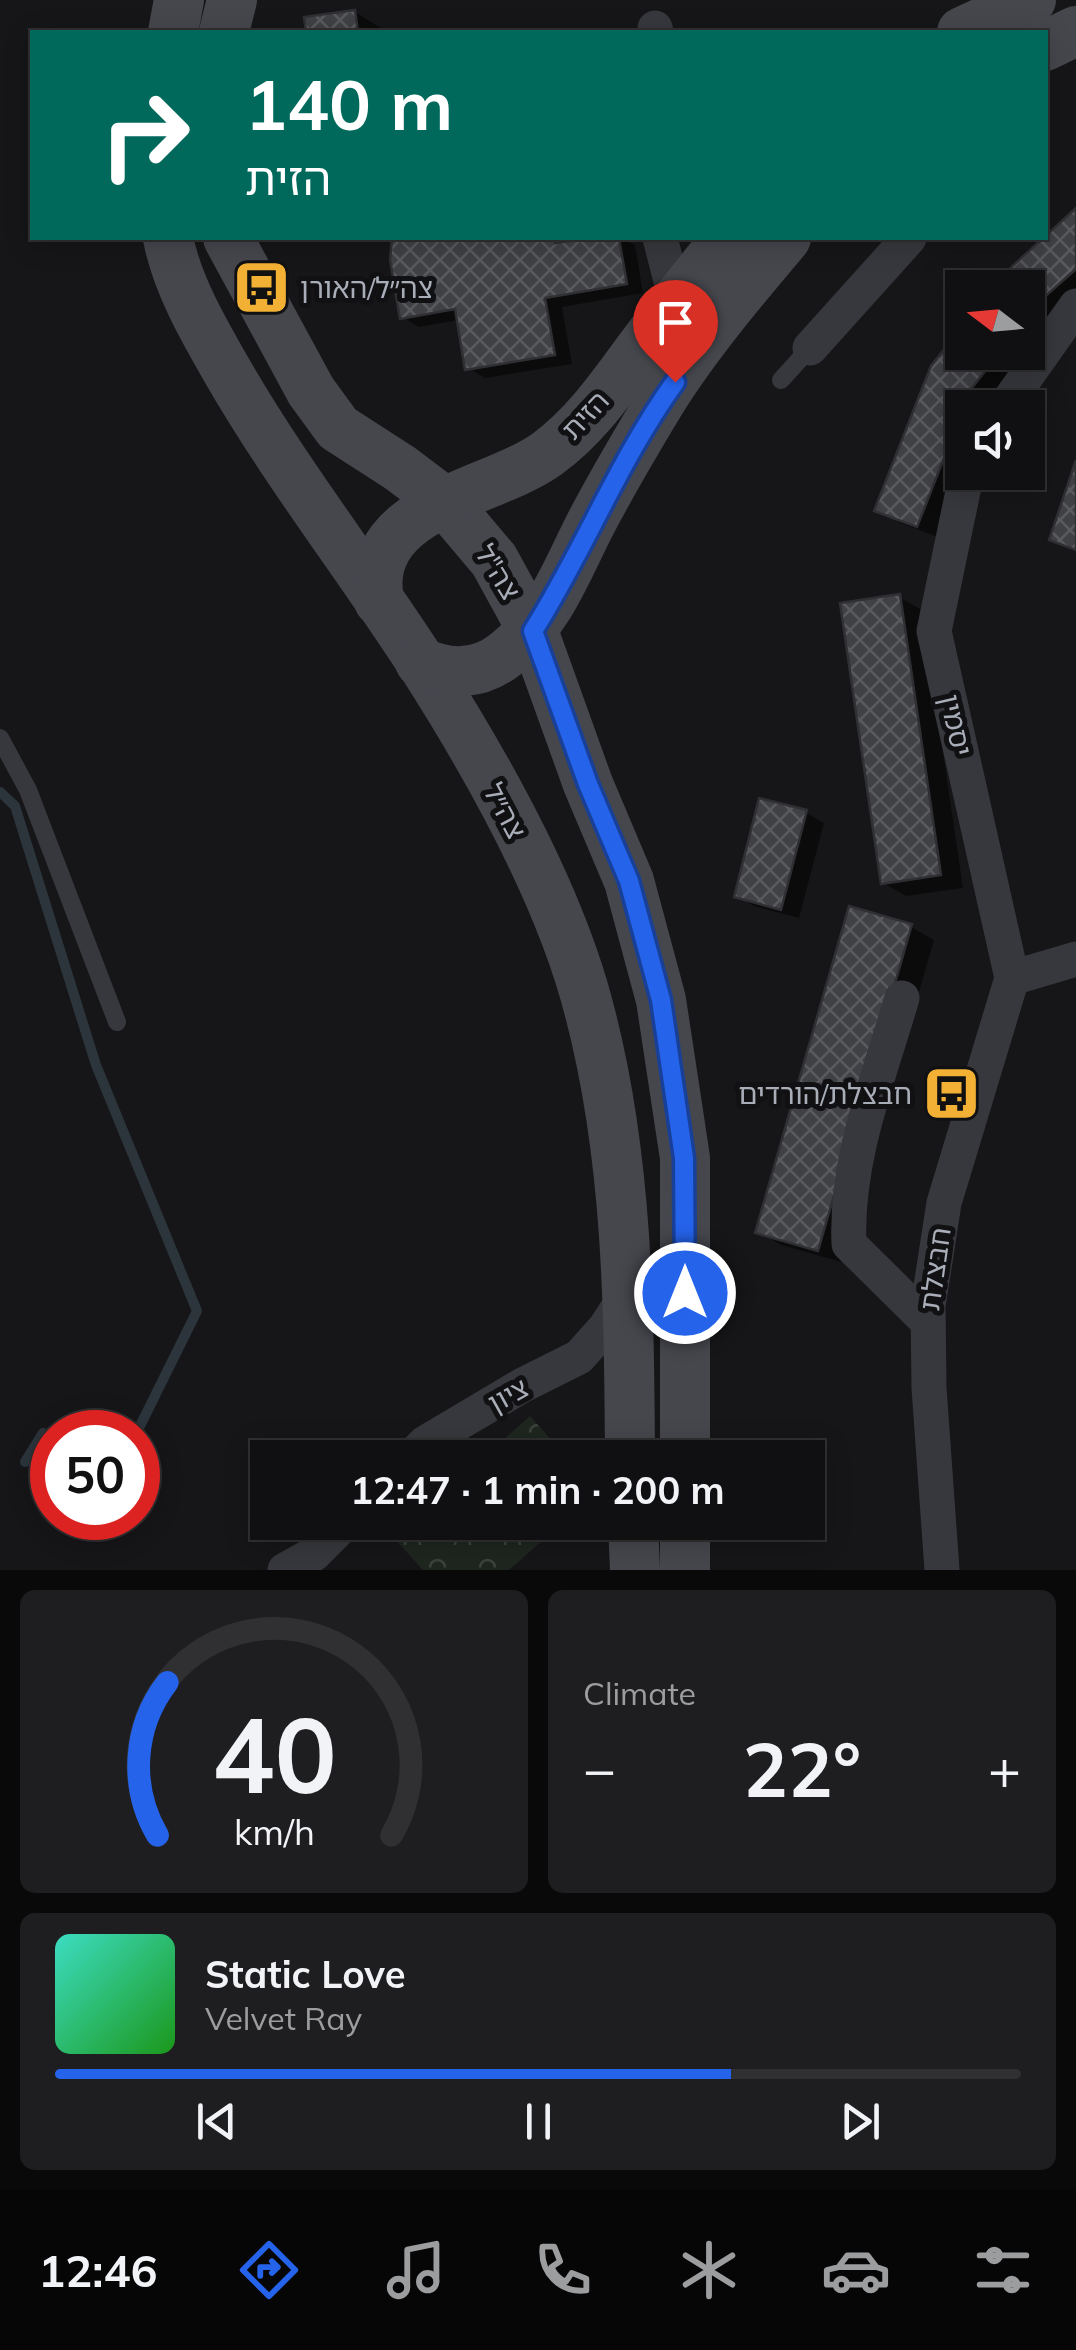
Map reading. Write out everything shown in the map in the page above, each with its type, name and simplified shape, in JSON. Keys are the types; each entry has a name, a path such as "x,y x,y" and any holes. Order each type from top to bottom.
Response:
{"main road":[{"path":"173,30 180,0"},
{"path":"224,30 232,0"},
{"path":"966,30 1031,0"},
{"path":"1048,45 1076,31"},
{"name":"צה״ל","path":"169,240 198,320 242,397 420,662 500,798 564,931 590,1013 618,1158 629,1290 630,1440"},
{"name":"צה\"ל","path":"229,240 311,391 338,428 445,502 494,560 533,631 588,784 629,881 661,1000 684,1158 685,1440"},
{"name":"הזית","path":"533,631 655,410 784,240"},
{"name":"הזית","path":"445,502 496,482 546,455 572,433 598,406 702,260"},
{"path":"379,601 378,567 385,552 408,524 445,502"},
{"path":"420,662 451,671 479,669 494,663 533,631"},
{"path":"634,1540 635,1570"},
{"path":"685,1540 685,1570"}],"street":[{"path":"664,240 702,260 730,308"},
{"path":"810,348 908,240"},
{"path":"1017,390 1076,306"},
{"name":"יסמין","path":"963,490 934,630 1012,978"},
{"path":"1012,978 1076,960"},
{"name":"חבצלת","path":"942,1570 928,1322 944,1203 1012,978"},
{"path":"902,998 854,1166 847,1209 849,1244 928,1322"},
{"name":"ציון","path":"429,1440 558,1369 592,1345 629,1290"},
{"name":"ציון","path":"558,1369 599,1377 630,1392"},
{"path":"309,1565 331,1540"}],"lane":[{"path":"781,380 810,348"},
{"path":"0,738 28,790 117,1022"}],"green space":[{"path":"530,1416 551,1440 503,1440"},
{"path":"396,1540 543,1540 509,1570 423,1570"}],"building":[{"path":"355,10 358,30 306,30 304,17"},
{"path":"1076,208 1076,269 1045,296 1045,270 1008,270 1041,240 1048,240 1048,234"},
{"path":"392,240 619,240 627,284 545,298 555,355 465,370 455,309 400,319 390,259"},
{"path":"945,348 945,370 986,370 971,390 945,390 945,455 917,527 874,511 931,366"},
{"path":"1076,460 1076,550 1049,540"},
{"path":"900,594 941,875 881,884 840,603"},
{"path":"759,798 807,810 781,910 734,897"},
{"path":"849,906 912,924 818,1251 755,1233"}],"waterway":[{"path":"0,792 15,806 96,1065 197,1311 148,1410"},
{"path":"25,1462 30,1454"}],"place":[{"name":"צה״ל/האורן","path":"261,288"},
{"name":"חבצלת/הורדים","path":"951,1094"}],"route":[{"path":"675,382 655,410 533,631 588,784 629,881 661,1000 684,1158 685,1293"}]}
